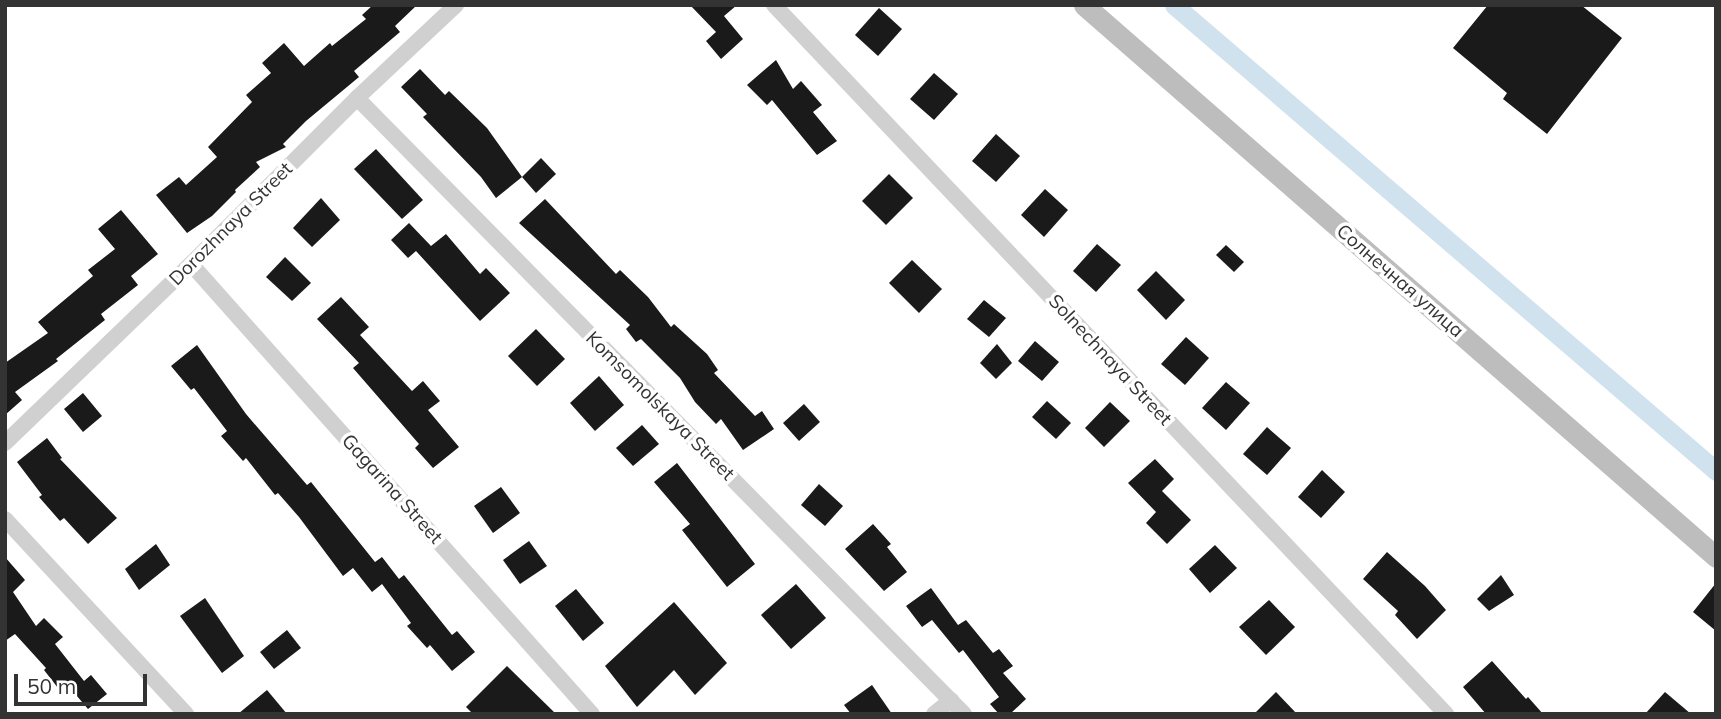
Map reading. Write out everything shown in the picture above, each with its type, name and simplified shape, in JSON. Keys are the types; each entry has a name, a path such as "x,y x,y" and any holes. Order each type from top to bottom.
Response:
{"main road":[{"name":"Солнечная улица","path":"1084,5 1716,557"}],"street":[{"name":"Dorozhnaya Street","path":"5,443 191,264 357,98 456,5"},
{"name":"Solnechnaya Street","path":"774,5 1446,714"},
{"name":"Komsomolskaya Street","path":"357,98 964,714"},
{"name":"Gagarina Street","path":"191,264 592,714"},
{"path":"5,519 186,714"},
{"path":"934,714 950,700"}],"building":[{"path":"373,5 417,5 395,26 400,32 354,71 359,77 306,121 283,144 286,147 256,162 260,167 235,190 236,192 212,216 187,233 156,195 179,177 186,185 217,157 208,147 252,102 246,95 271,73 262,63 284,43 304,66 330,43 332,46 366,19 362,15"},
{"path":"690,5 737,5 724,16 743,39 721,59 706,41 716,32"},
{"path":"1488,5 1581,5 1622,38 1547,134 1503,99 1507,93 1453,48"},
{"path":"879,8 902,29 878,56 855,35"},
{"path":"776,60 793,89 801,81 822,105 813,112 837,141 817,155 772,100 767,105 747,85"},
{"path":"420,69 445,95 449,91 487,128 522,177 496,198 481,177 423,117 427,114 401,87"},
{"path":"934,73 958,94 934,120 910,99"},
{"path":"996,134 1020,156 996,182 972,161"},
{"path":"376,149 423,200 402,219 354,169"},
{"path":"541,158 556,174 536,193 522,177"},
{"path":"889,174 913,198 886,225 862,201"},
{"path":"1045,189 1068,210 1044,237 1021,215"},
{"path":"321,198 340,220 312,247 293,228"},
{"path":"545,199 616,274 620,270 648,297 671,327 674,324 707,354 718,370 714,373 755,416 762,411 774,429 743,450 721,419 716,424 695,402 680,378 641,339 636,342 626,329 630,325 519,223"},
{"path":"121,210 158,254 131,276 138,285 101,314 105,320 56,359 58,361 15,392 22,400 5,415 5,363 48,333 38,322 93,276 88,270 115,249 98,229"},
{"path":"409,223 431,246 446,234 480,274 486,268 510,293 480,321 416,251 408,258 391,240"},
{"path":"1097,244 1121,265 1096,292 1073,271"},
{"path":"1226,245 1244,262 1234,272 1216,255"},
{"path":"285,257 311,283 292,301 266,277"},
{"path":"912,260 942,289 919,313 889,283"},
{"path":"1156,271 1185,300 1166,320 1137,290"},
{"path":"341,297 369,327 360,335 412,391 423,381 440,401 428,410 459,447 433,468 415,448 419,444 353,368 359,363 317,319"},
{"path":"984,300 1006,318 989,337 967,319"},
{"path":"536,329 565,359 537,386 508,356"},
{"path":"1186,337 1209,358 1185,385 1161,364"},
{"path":"1035,341 1059,362 1042,381 1018,361"},
{"path":"997,344 1012,363 996,379 980,363"},
{"path":"197,345 246,414 307,485 311,482 375,562 382,557 399,579 404,575 452,635 457,631 475,652 452,671 430,645 427,648 407,626 411,623 382,584 372,592 353,568 343,576 299,517 278,493 275,495 246,458 243,461 221,436 227,431 194,388 191,390 171,366"},
{"path":"599,376 624,405 595,431 570,403"},
{"path":"1226,382 1250,403 1226,430 1202,408"},
{"path":"83,393 102,416 83,432 64,409"},
{"path":"1047,401 1071,423 1056,439 1032,417"},
{"path":"1110,402 1130,421 1104,447 1085,428"},
{"path":"804,404 820,422 799,441 783,423"},
{"path":"642,425 659,444 633,466 616,448"},
{"path":"1267,427 1291,448 1267,475 1243,454"},
{"path":"47,438 62,458 60,459 117,518 88,544 64,518 60,521 39,497 42,495 17,462"},
{"path":"1155,459 1174,479 1162,491 1191,520 1167,544 1146,523 1156,512 1128,483"},
{"path":"677,463 755,564 727,587 682,530 690,524 654,482"},
{"path":"1322,470 1345,492 1321,518 1298,497"},
{"path":"819,484 843,506 825,526 801,505"},
{"path":"501,487 520,513 493,533 474,506"},
{"path":"873,524 891,544 887,547 907,572 884,591 845,549"},
{"path":"529,541 547,566 520,584 503,560"},
{"path":"156,544 170,565 139,590 125,569"},
{"path":"1215,545 1237,568 1210,593 1189,569"},
{"path":"1387,552 1425,586 1446,610 1417,639 1395,615 1398,611 1363,579"},
{"path":"5,557 25,580 13,592 36,626 44,618 63,637 55,644 84,681 91,675 107,694 88,709 65,682 58,688 44,670 46,668 15,634 5,641"},
{"path":"1501,575 1514,595 1489,611 1477,599"},
{"path":"1716,583 1716,631 1693,612"},
{"path":"796,584 826,618 791,649 761,615"},
{"path":"931,588 958,625 966,620 993,653 999,649 1013,666 1003,673 1026,699 1010,714 999,714 990,704 999,697 963,650 959,653 932,620 922,627 906,606"},
{"path":"576,589 604,623 583,641 555,606"},
{"path":"205,598 244,656 222,673 180,616"},
{"path":"1269,600 1295,627 1266,655 1239,627"},
{"path":"674,602 727,663 695,695 674,670 637,707 605,666"},
{"path":"287,630 301,648 274,669 260,652"},
{"path":"1492,661 1543,714 1486,714 1463,687"},
{"path":"507,666 556,714 473,714 466,707"},
{"path":"872,685 892,714 851,714 844,705"},
{"path":"267,690 287,714 238,714"},
{"path":"1276,692 1297,714 1254,714"},
{"path":"1665,692 1691,714 1645,714"}],"waterway":[{"path":"1174,5 1716,471"}]}
